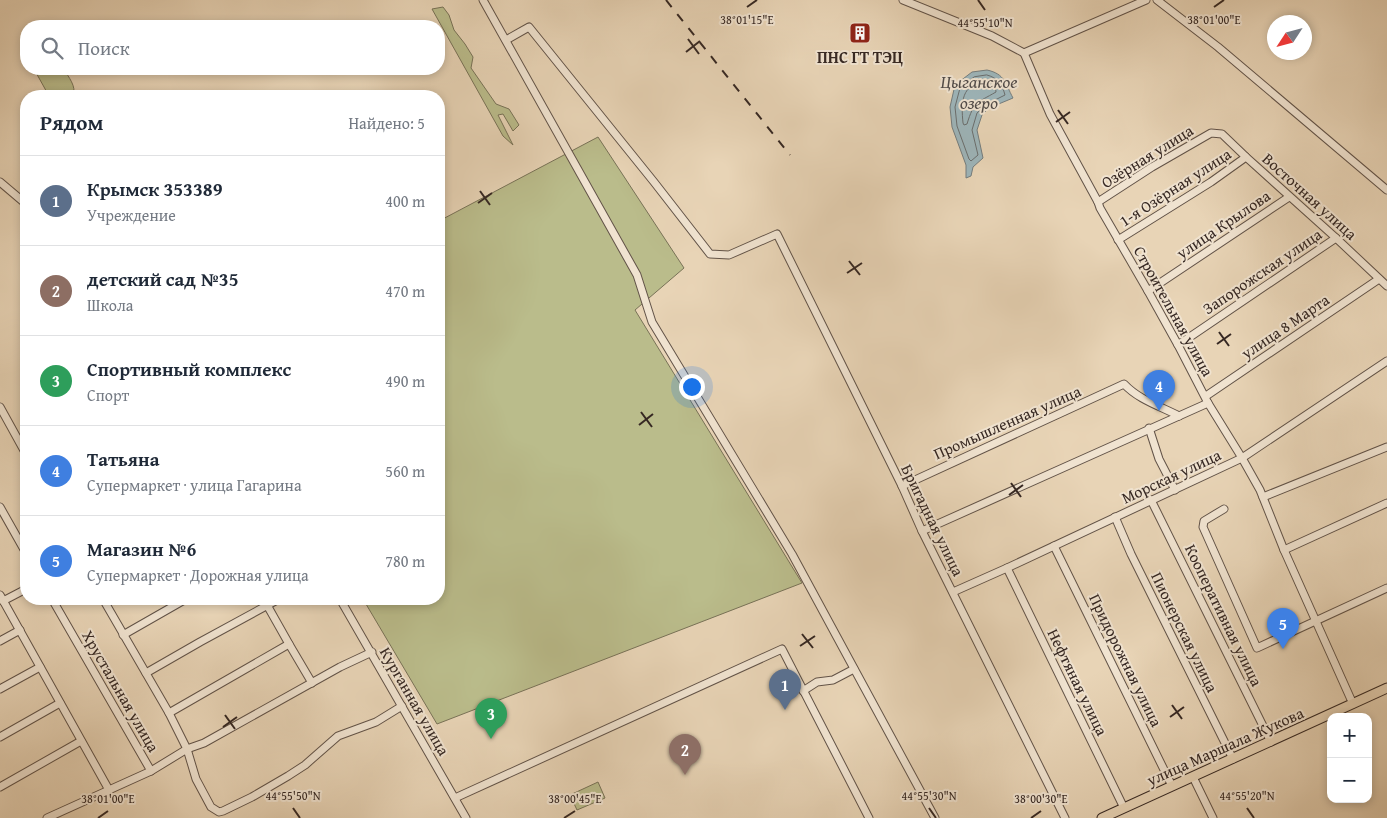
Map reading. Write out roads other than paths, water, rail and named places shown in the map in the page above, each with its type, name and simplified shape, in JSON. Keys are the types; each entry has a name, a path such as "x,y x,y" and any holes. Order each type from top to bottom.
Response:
{"main road":[{"name":"улица Маршала Жукова","path":"1102,818 1387,688"}],"street":[{"path":"483,0 637,274 652,322 792,554 935,818"},
{"path":"903,0 992,36 1024,53 1146,0"},
{"path":"1157,0 1218,47 1387,190"},
{"name":"Бригадная улица","path":"506,40 529,27 710,254 730,255 777,234 1065,818"},
{"name":"Строительная улица","path":"1024,53 1050,114 1100,208 1263,497 1284,550 1353,704"},
{"name":"Озёрная улица","path":"1098,202 1152,167 1212,133"},
{"name":"Восточная улица","path":"1212,133 1222,134 1387,286"},
{"name":"1-я Озёрная улица","path":"1118,240 1211,182 1246,157"},
{"path":"0,182 20,199"},
{"name":"улица Крылова","path":"1148,291 1289,197"},
{"name":"Запорожская улица","path":"1178,345 1336,238"},
{"name":"улица 8 Марта","path":"922,531 1179,416 1207,400 1379,278"},
{"name":"Морская улица","path":"953,592 1242,458 1386,363"},
{"name":"Промышленная улица","path":"902,486 1124,384 1139,397 1179,416"},
{"path":"0,407 20,443"},
{"path":"1149,428 1159,459 1175,490"},
{"path":"1263,497 1387,447"},
{"name":"Кооперативная улица","path":"1151,500 1271,742"},
{"path":"1284,550 1387,503"},
{"path":"0,507 20,542"},
{"path":"1224,509 1204,521 1203,527 1257,648 1387,588"},
{"name":"Пионерская улица","path":"1115,517 1131,554 1233,758"},
{"name":"Придорожная улица","path":"1054,546 1172,786"},
{"name":"Нефтяная улица","path":"1007,568 1124,808"},
{"path":"20,591 2,598 109,790"},
{"name":"Хрустальная улица","path":"55,605 151,771"},
{"path":"106,605 169,713 187,749 196,780 211,807 219,812 252,797 288,776 338,736 376,722 402,706"},
{"path":"123,635 176,605"},
{"path":"146,674 267,605 312,683"},
{"name":"Курганная улица","path":"344,605 466,818"},
{"path":"0,642 20,630"},
{"path":"169,713 289,644"},
{"path":"455,798 782,649 869,818"},
{"path":"47,818 151,771 187,749 204,743 340,667 372,652"},
{"path":"0,689 40,667"},
{"path":"803,691 817,682 834,680 854,669"},
{"path":"0,737 60,703"},
{"path":"0,787 81,741"},
{"path":"1193,776 1213,818"}],"water":[{"name":"Цыганское озеро","path":"987,70 1001,77 1013,98 989,108 982,115 977,130 983,158 973,167 971,176 966,178 966,165 952,127 950,107 955,85 972,72"}],"railway":[{"path":"666,0 790,155"}],"place":[{"name":"ПНС ГТ ТЭЦ","path":"860,33"},
{"name":"Татьяна","path":"1159,411"},
{"name":"Магазин №6","path":"1283,649"},
{"name":"Крымск 353389","path":"785,710"},
{"name":"Спортивный комплекс","path":"491,739"},
{"name":"детский сад №35","path":"685,775"}]}
